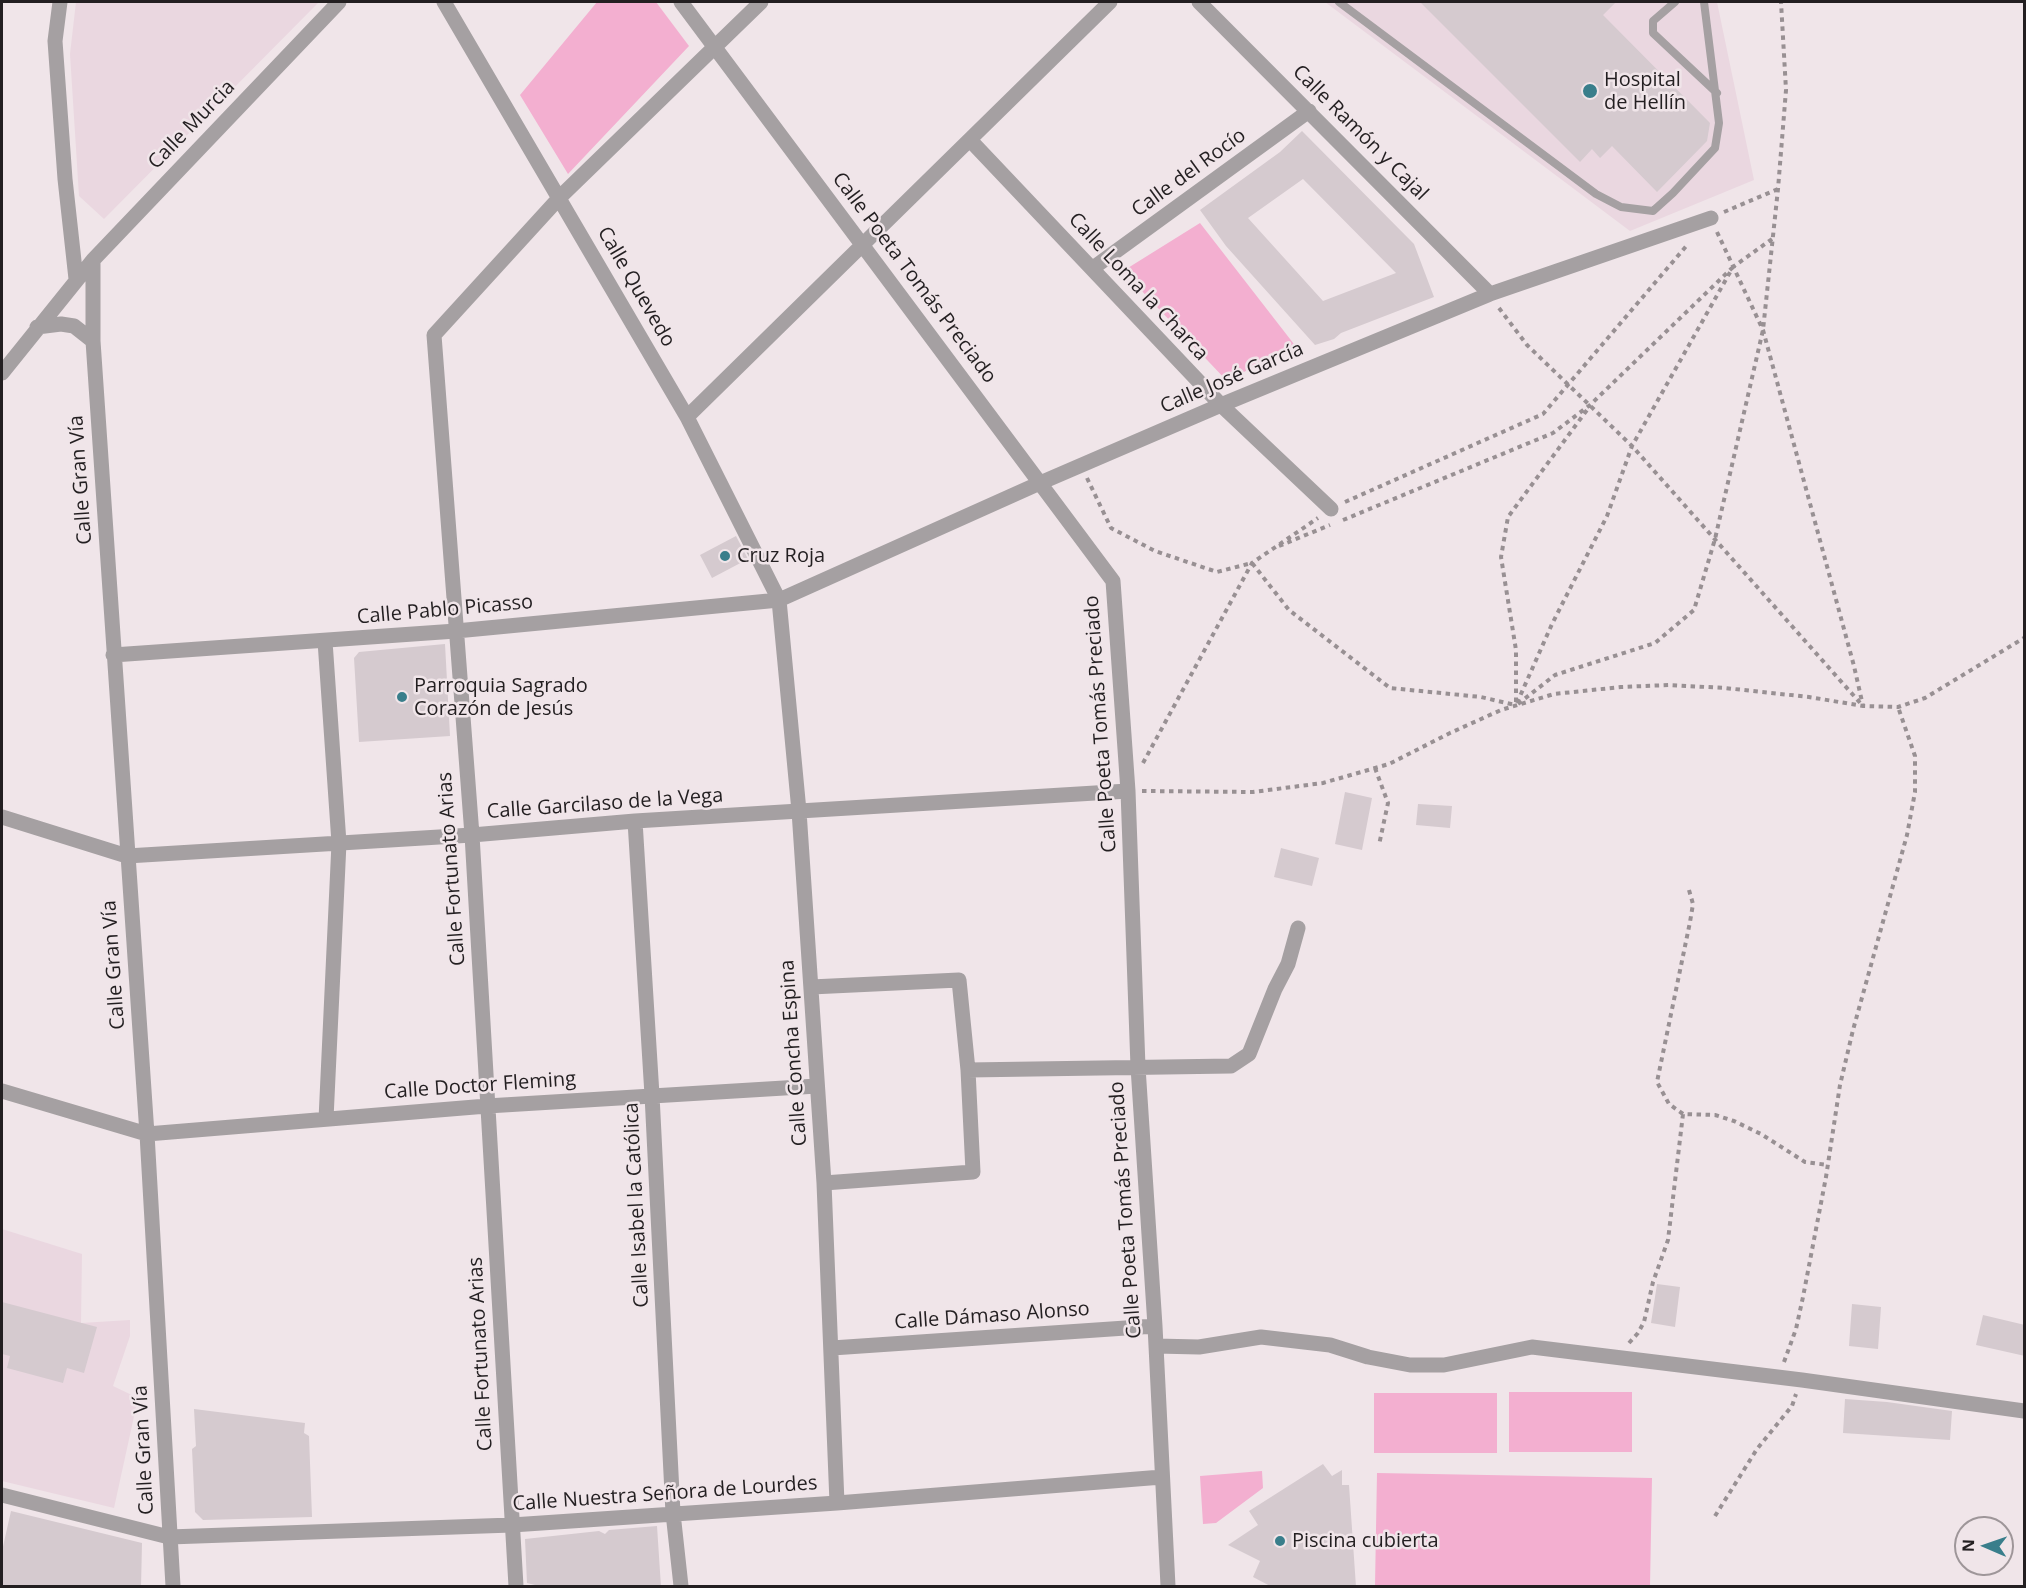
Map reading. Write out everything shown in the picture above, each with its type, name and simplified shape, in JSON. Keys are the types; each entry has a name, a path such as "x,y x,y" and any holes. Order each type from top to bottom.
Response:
{"street":[{"path":"60,2 56,41 57,62 65,179 76,279"},
{"name":"Calle Murcia","path":"2,373 93,260 339,2"},
{"name":"Calle Quevedo","path":"444,2 687,417 779,600"},
{"name":"Calle Poeta Tomás Preciado","path":"681,2 1113,581 1128,791 1138,1067 1155,1326 1168,1587"},
{"name":"Calle Fortunato Arias","path":"516,1587 472,835 434,335 560,197 761,2"},
{"path":"687,417 1110,2"},
{"name":"Calle Ramón y Cajal","path":"1198,2 1490,294"},
{"name":"Calle del Rocío","path":"1093,268 1309,111"},
{"name":"Calle Loma la Charca","path":"970,140 1221,405 1331,509"},
{"name":"Calle José García","path":"779,600 1081,465 1490,294 1711,218"},
{"name":"Calle Gran Vía","path":"93,260 93,341 147,1134 173,1587"},
{"path":"37,327 61,324 74,326 93,341"},
{"name":"Calle Pablo Picasso","path":"113,656 456,630 779,600"},
{"name":"Calle Concha Espina","path":"779,600 799,811 824,1183 837,1503"},
{"path":"325,640 339,843 326,1119"},
{"name":"Calle Garcilaso de la Vega","path":"127,856 472,835 635,821 1128,791"},
{"path":"2,817 127,856"},
{"name":"Calle Isabel la Católica","path":"635,821 652,1095 673,1513 681,1587"},
{"path":"968,1070 1231,1066 1249,1054 1275,989 1288,964 1298,928"},
{"path":"811,987 959,981 968,1070 973,1172 824,1183"},
{"name":"Calle Doctor Fleming","path":"147,1134 487,1106 817,1086"},
{"path":"2,1091 147,1134"},
{"name":"Calle Dámaso Alonso","path":"832,1348 1155,1326"},
{"path":"1156,1346 1199,1347 1261,1337 1330,1345 1368,1357 1410,1365 1444,1365 1532,1347 1780,1377 2025,1411"},
{"name":"Calle Nuestra Señora de Lourdes","path":"2,1496 169,1537 512,1525 837,1503 1162,1477"}],"lane":[{"path":"1339,2 1596,194 1621,207 1653,210 1673,193 1715,148 1719,123 1717,93 1704,2"},
{"path":"1675,2 1653,21 1653,33 1717,93"}],"path":[{"path":"1515,706 1555,675 1655,643 1694,610 1715,539 1763,330 1786,90 1781,2"},
{"path":"1081,465 1111,528 1155,551 1217,572 1252,563 1331,509 1543,414 1711,218 1778,189"},
{"path":"1711,218 1763,330 1863,706"},
{"path":"1272,549 1553,433 1590,405 1733,267 1773,238"},
{"path":"1515,706 1552,624 1607,516 1632,446 1733,267"},
{"path":"1490,294 1527,345 1632,446 1863,706"},
{"path":"1515,706 1516,650 1501,557 1508,517 1590,405"},
{"path":"1252,563 1289,610 1390,688 1481,697 1515,706"},
{"path":"1252,563 1128,791 1252,792 1323,783 1389,764 1449,733 1501,710 1554,694 1669,685 1725,688 1809,697 1863,706 1898,707 1924,698 2025,638"},
{"path":"1780,1377 1796,1329 1828,1164 1840,1085 1906,835 1915,792 1915,756 1898,707"},
{"path":"1375,768 1388,803 1379,845"},
{"path":"1689,890 1693,904 1690,922 1657,1082 1669,1104 1683,1114 1715,1115 1734,1120 1805,1162 1828,1164"},
{"path":"1636,1359 1628,1345 1644,1322 1653,1282 1668,1240 1683,1114"},
{"path":"1715,1516 1757,1449 1792,1406 1802,1380"}],"shaded area":[{"path":"76,2 319,2 104,219 79,196 70,54"},
{"path":"597,2 656,2 689,46 568,174 520,95"},
{"name":"Hospital de Hellín","path":"1325,2 1717,2 1754,180 1630,231"},
{"path":"1200,223 1297,348 1226,380 1123,271"},
{"path":"2,1229 82,1254 81,1323 130,1320 130,1336 113,1386 138,1398 114,1508 2,1481"},
{"path":"1509,1392 1632,1392 1632,1452 1509,1452"},
{"path":"1374,1393 1497,1393 1497,1453 1374,1453"},
{"path":"1262,1471 1263,1488 1216,1523 1203,1524 1200,1476"},
{"path":"1377,1473 1652,1478 1650,1586 1375,1586"}],"building":[{"name":"Hospital de Hellín","path":"1420,2 1616,2 1603,15 1710,123 1707,141 1657,192 1612,146 1600,158 1592,149 1580,162"},
{"path":"1302,131 1414,244 1434,297 1315,345 1226,246 1200,210 1280,152","holes":["1303,179 1396,273 1323,301 1248,218"]},
{"name":"Cruz Roja","path":"736,536 748,559 712,578 700,555"},
{"name":"Parroquia Sagrado Corazón de Jesús","path":"445,644 450,736 359,742 354,658 359,652"},
{"path":"1345,792 1372,798 1362,850 1335,844"},
{"path":"1418,804 1452,806 1450,828 1416,825"},
{"path":"1281,848 1319,858 1312,886 1274,877"},
{"path":"1657,1284 1680,1287 1675,1327 1651,1323"},
{"path":"2,1302 97,1327 84,1373 67,1368 63,1383 7,1368 10,1356 2,1354"},
{"path":"1852,1304 1881,1307 1878,1349 1849,1346"},
{"path":"1983,1315 2025,1325 2025,1356 1976,1345"},
{"path":"1845,1399 1952,1411 1950,1440 1843,1433"},
{"path":"194,1409 305,1423 304,1433 309,1436 312,1517 203,1520 195,1512 192,1449 196,1446"},
{"path":"1323,1464 1332,1476 1342,1470 1342,1485 1349,1485 1356,1587 1272,1587 1253,1577 1260,1561 1228,1545 1258,1525 1249,1511"},
{"path":"11,1511 142,1543 141,1587 2,1587 2,1551"},
{"path":"657,1526 661,1587 543,1587 527,1583 525,1539 599,1531 605,1534 609,1530"}],"place":[{"name":"Hospital de Hellín","path":"1590,91"},
{"name":"Cruz Roja","path":"725,556"},
{"name":"Parroquia Sagrado Corazón de Jesús","path":"402,697"},
{"name":"Piscina cubierta","path":"1280,1541"}]}
